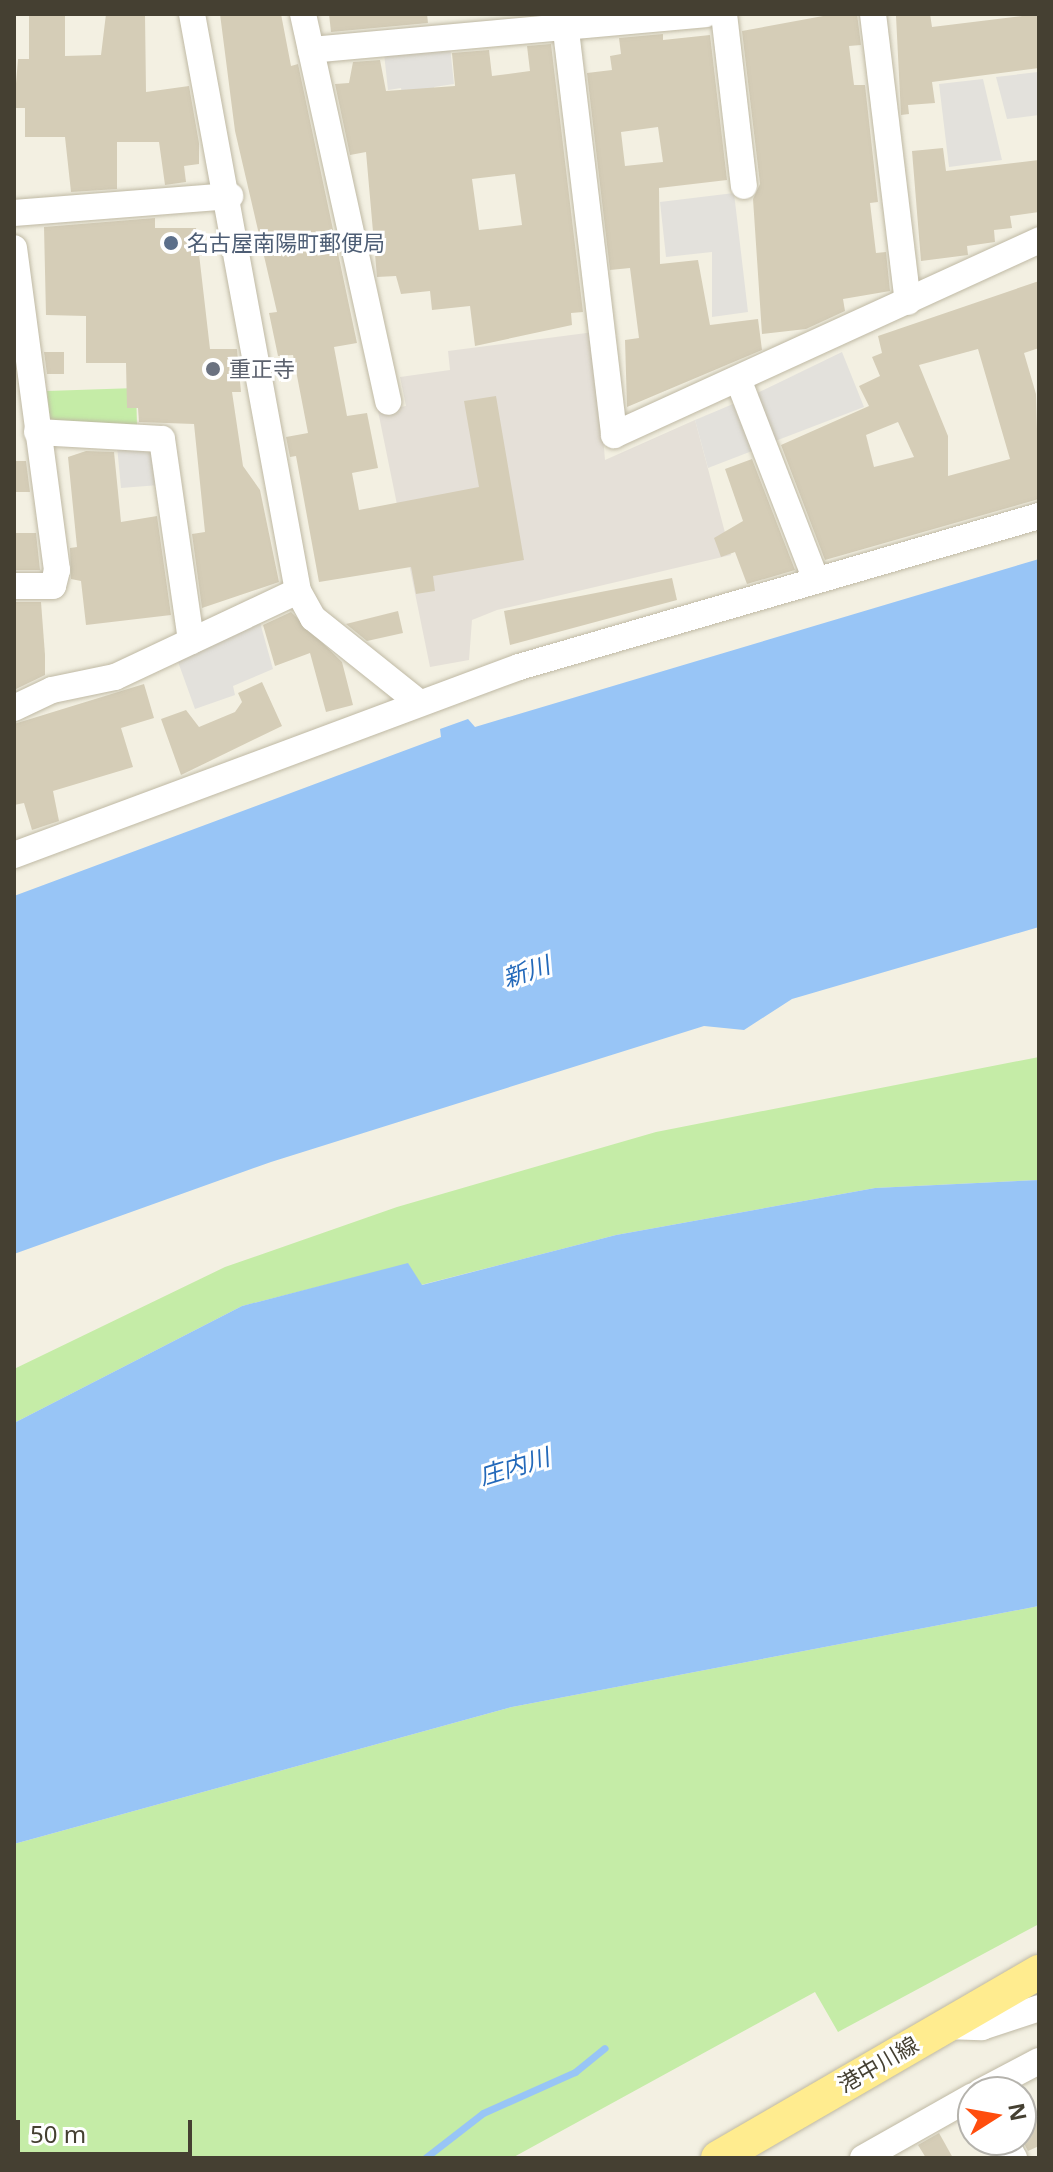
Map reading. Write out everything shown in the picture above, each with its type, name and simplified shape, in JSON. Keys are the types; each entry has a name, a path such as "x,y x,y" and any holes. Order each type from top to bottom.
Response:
{"main road":[{"name":"港中川線","path":"718,2158 1039,1972"}],"street":[{"path":"192,14 230,196 298,591 313,618 417,701"},
{"path":"303,14 388,402"},
{"path":"311,50 565,20 705,14"},
{"path":"724,14 744,186"},
{"path":"873,14 908,302"},
{"path":"565,20 614,435 1039,240"},
{"path":"14,213 230,196"},
{"path":"14,248 57,570 53,586 14,586"},
{"path":"738,379 816,580"},
{"path":"37,432 162,439 191,641"},
{"path":"14,855 417,701 1039,516"},
{"path":"14,708 52,690 115,677 298,591"},
{"path":"944,2026 982,2027 1039,2008"},
{"path":"1010,2076 1039,2061"},
{"path":"863,2158 892,2151 957,2107"}],"shaded area":[{"path":"450,47 454,84 434,87 435,100 403,103 401,88 388,90 384,53"},
{"path":"1038,72 1039,115 1007,119 996,77"},
{"path":"983,79 1002,160 949,167 939,84"},
{"path":"734,193 748,312 712,317 712,252 666,257 660,202"},
{"path":"594,332 605,460 695,420 731,555 497,610 472,620 469,660 430,667 378,411 406,406 400,377 450,370 448,351"},
{"path":"842,352 864,407 770,443 751,396"},
{"path":"733,404 752,451 708,468 695,420"},
{"path":"117,446 155,454 159,485 121,488"},
{"path":"259,619 273,669 233,686 235,695 195,709 177,659"}],"green space":[{"path":"136,388 137,426 50,420 47,391"},
{"path":"1039,1057 1039,1180 875,1188 616,1235 421,1285 408,1264 242,1306 14,1423 14,1369 225,1267 397,1207 656,1132"},
{"path":"1039,1606 1039,1924 838,2032 815,1992 512,2158 14,2158 14,1844 512,1707"}],"water":[{"name":"新川","path":"1039,559 1039,927 792,999 744,1030 704,1026 271,1162 14,1254 14,896 441,737 440,729 468,719 475,727"},
{"name":"庄内川","path":"1039,1180 1039,1606 512,1707 14,1844 14,1423 242,1306 408,1263 422,1285 616,1235 875,1188"}],"building":[{"path":"29,14 65,14 65,56 101,55 106,14 145,14 146,92 189,86 199,143 199,164 184,166 186,182 165,185 159,142 117,142 117,189 71,192 65,137 25,137 25,108 14,108 18,59 29,59"},
{"path":"220,14 281,14 291,66 298,64 357,343 334,347 347,416 367,413 378,468 352,473 359,510 479,487 464,401 496,396 524,560 433,576 435,591 416,594 411,567 319,582 296,456 290,457 286,437 308,433 293,355 278,356 269,313 277,312 235,131"},
{"path":"329,14 427,14 428,23 331,32"},
{"path":"834,14 857,14 861,45 849,46 854,85 865,85 878,202 870,203 876,253 886,252 890,291 843,299 845,311 806,329 762,334 753,199 760,184 742,31"},
{"path":"930,14 932,27 1039,14 1039,68 932,82 935,103 908,105 909,114 901,115 896,16"},
{"path":"663,34 663,40 710,35 727,180 659,188 660,264 698,260 710,325 758,319 762,350 627,407 625,340 639,338 630,268 610,270 587,73 612,70 610,56 621,54 619,38","holes":["658,127 663,162 625,166 621,132"]},
{"path":"551,44 583,312 571,313 572,325 475,346 470,306 432,310 430,291 401,294 396,276 377,277 366,152 350,155 335,84 349,83 353,62 380,60 386,91 455,86 452,53 489,50 492,76 530,71 527,46","holes":["515,174 522,225 479,230 472,179"]},
{"path":"943,148 946,171 1039,160 1039,212 1010,216 1012,228 994,230 995,242 967,246 968,255 921,261 912,151"},
{"path":"155,218 155,228 196,228 210,349 237,349 241,392 232,392 243,466 260,490 279,582 202,608 192,534 205,532 194,424 139,422 138,408 127,408 126,363 86,363 86,316 46,315 44,227"},
{"path":"1039,281 1039,348 1024,353 1036,394 1039,499 825,560 781,445 869,406 859,386 880,376 872,357 882,353 878,336","holes":["978,349 1010,459 948,476 948,436 919,365","898,422 914,457 874,467 866,435"]},
{"path":"44,352 64,352 64,374 47,374"},
{"path":"86,451 114,452 121,522 157,516 171,615 86,625 81,581 71,579 70,548 77,547 68,457"},
{"path":"752,459 795,570 747,584 735,552 721,557 714,538 743,521 725,469"},
{"path":"14,461 26,461 30,492 14,492"},
{"path":"16,533 36,533 40,570 16,570"},
{"path":"672,578 677,600 510,645 504,611"},
{"path":"14,602 41,602 45,675 14,690"},
{"path":"398,611 403,633 367,641 346,624"},
{"path":"291,612 342,662 353,705 326,712 310,653 275,666 263,625"},
{"path":"262,682 282,726 181,775 161,719 186,710 199,727 235,712 242,702 238,693"},
{"path":"144,684 154,718 121,728 133,767 53,791 59,821 32,830 24,803 14,805 14,724"},
{"path":"1037,2111 1039,2115 1037,2147"},
{"path":"939,2133 953,2158 926,2158 918,2145"}],"waterway":[{"path":"425,2158 483,2113 575,2072 605,2048"}],"place":[{"name":"名古屋南陽町郵便局","path":"171,243"},
{"name":"重正寺","path":"213,369"}]}
